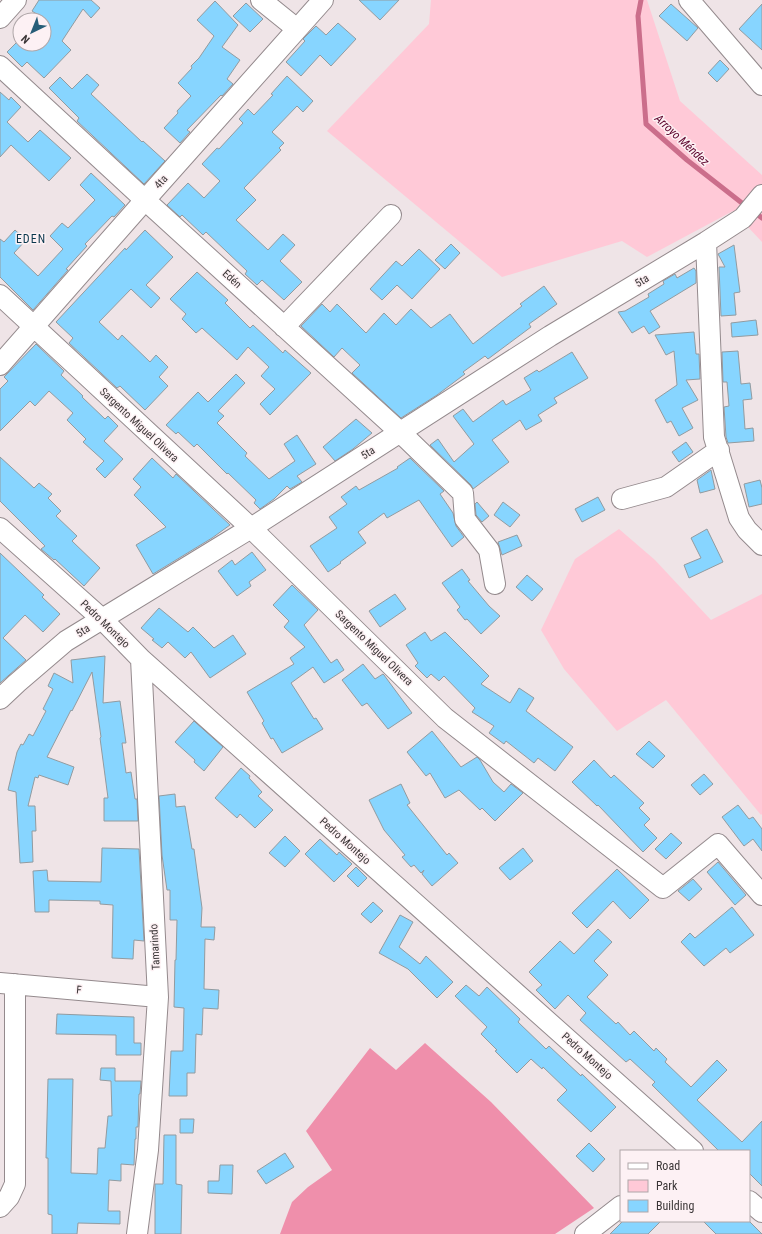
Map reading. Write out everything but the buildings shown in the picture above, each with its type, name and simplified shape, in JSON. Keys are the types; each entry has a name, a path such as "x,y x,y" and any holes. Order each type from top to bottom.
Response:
{"street":[{"path":"0,18 16,0"},
{"path":"261,0 297,29"},
{"name":"4ta","path":"0,365 144,200 323,0"},
{"path":"689,0 762,85"},
{"name":"Edén","path":"0,66 144,200 401,433 463,493 465,519 489,550 495,584"},
{"name":"5ta","path":"0,699 66,641 401,433 550,336 706,242 743,218 759,198"},
{"path":"284,327 391,215"},
{"path":"706,242 714,437 739,518 746,530 762,544"},
{"name":"Sargento Miguel Olivera","path":"0,295 250,528 445,718 663,888 718,844 762,895"},
{"path":"622,499 666,487 719,450"},
{"name":"Pedro Montejo","path":"0,528 102,619 141,659 681,1147"},
{"name":"Tamarindo","path":"137,1234 148,1150 158,997 141,659"},
{"path":"1,1206 9,1197 15,1184 7,1100 7,983"},
{"name":"F","path":"7,983 158,997"},
{"path":"750,1202 762,1212"},
{"path":"585,1234 620,1207"}],"green space":[{"path":"431,0 647,0 680,101 762,175 762,242 733,211 647,257 622,241 502,277 327,131 429,24"},
{"path":"619,529 655,560 711,620 762,594 761,815 666,700 617,731 564,669 541,630 575,559"}],"shaded area":[{"path":"425,1043 491,1102 594,1208 555,1234 280,1234 292,1202 308,1187 332,1170 306,1131 370,1048 396,1070"}],"waterway":[{"name":"Arroyo Méndez","path":"641,0 638,16 646,124 687,160 747,207"},
{"name":"Arroyo Méndez","path":"753,211 762,218"}],"district":[{"name":"EDEN","path":"31,239"}]}
